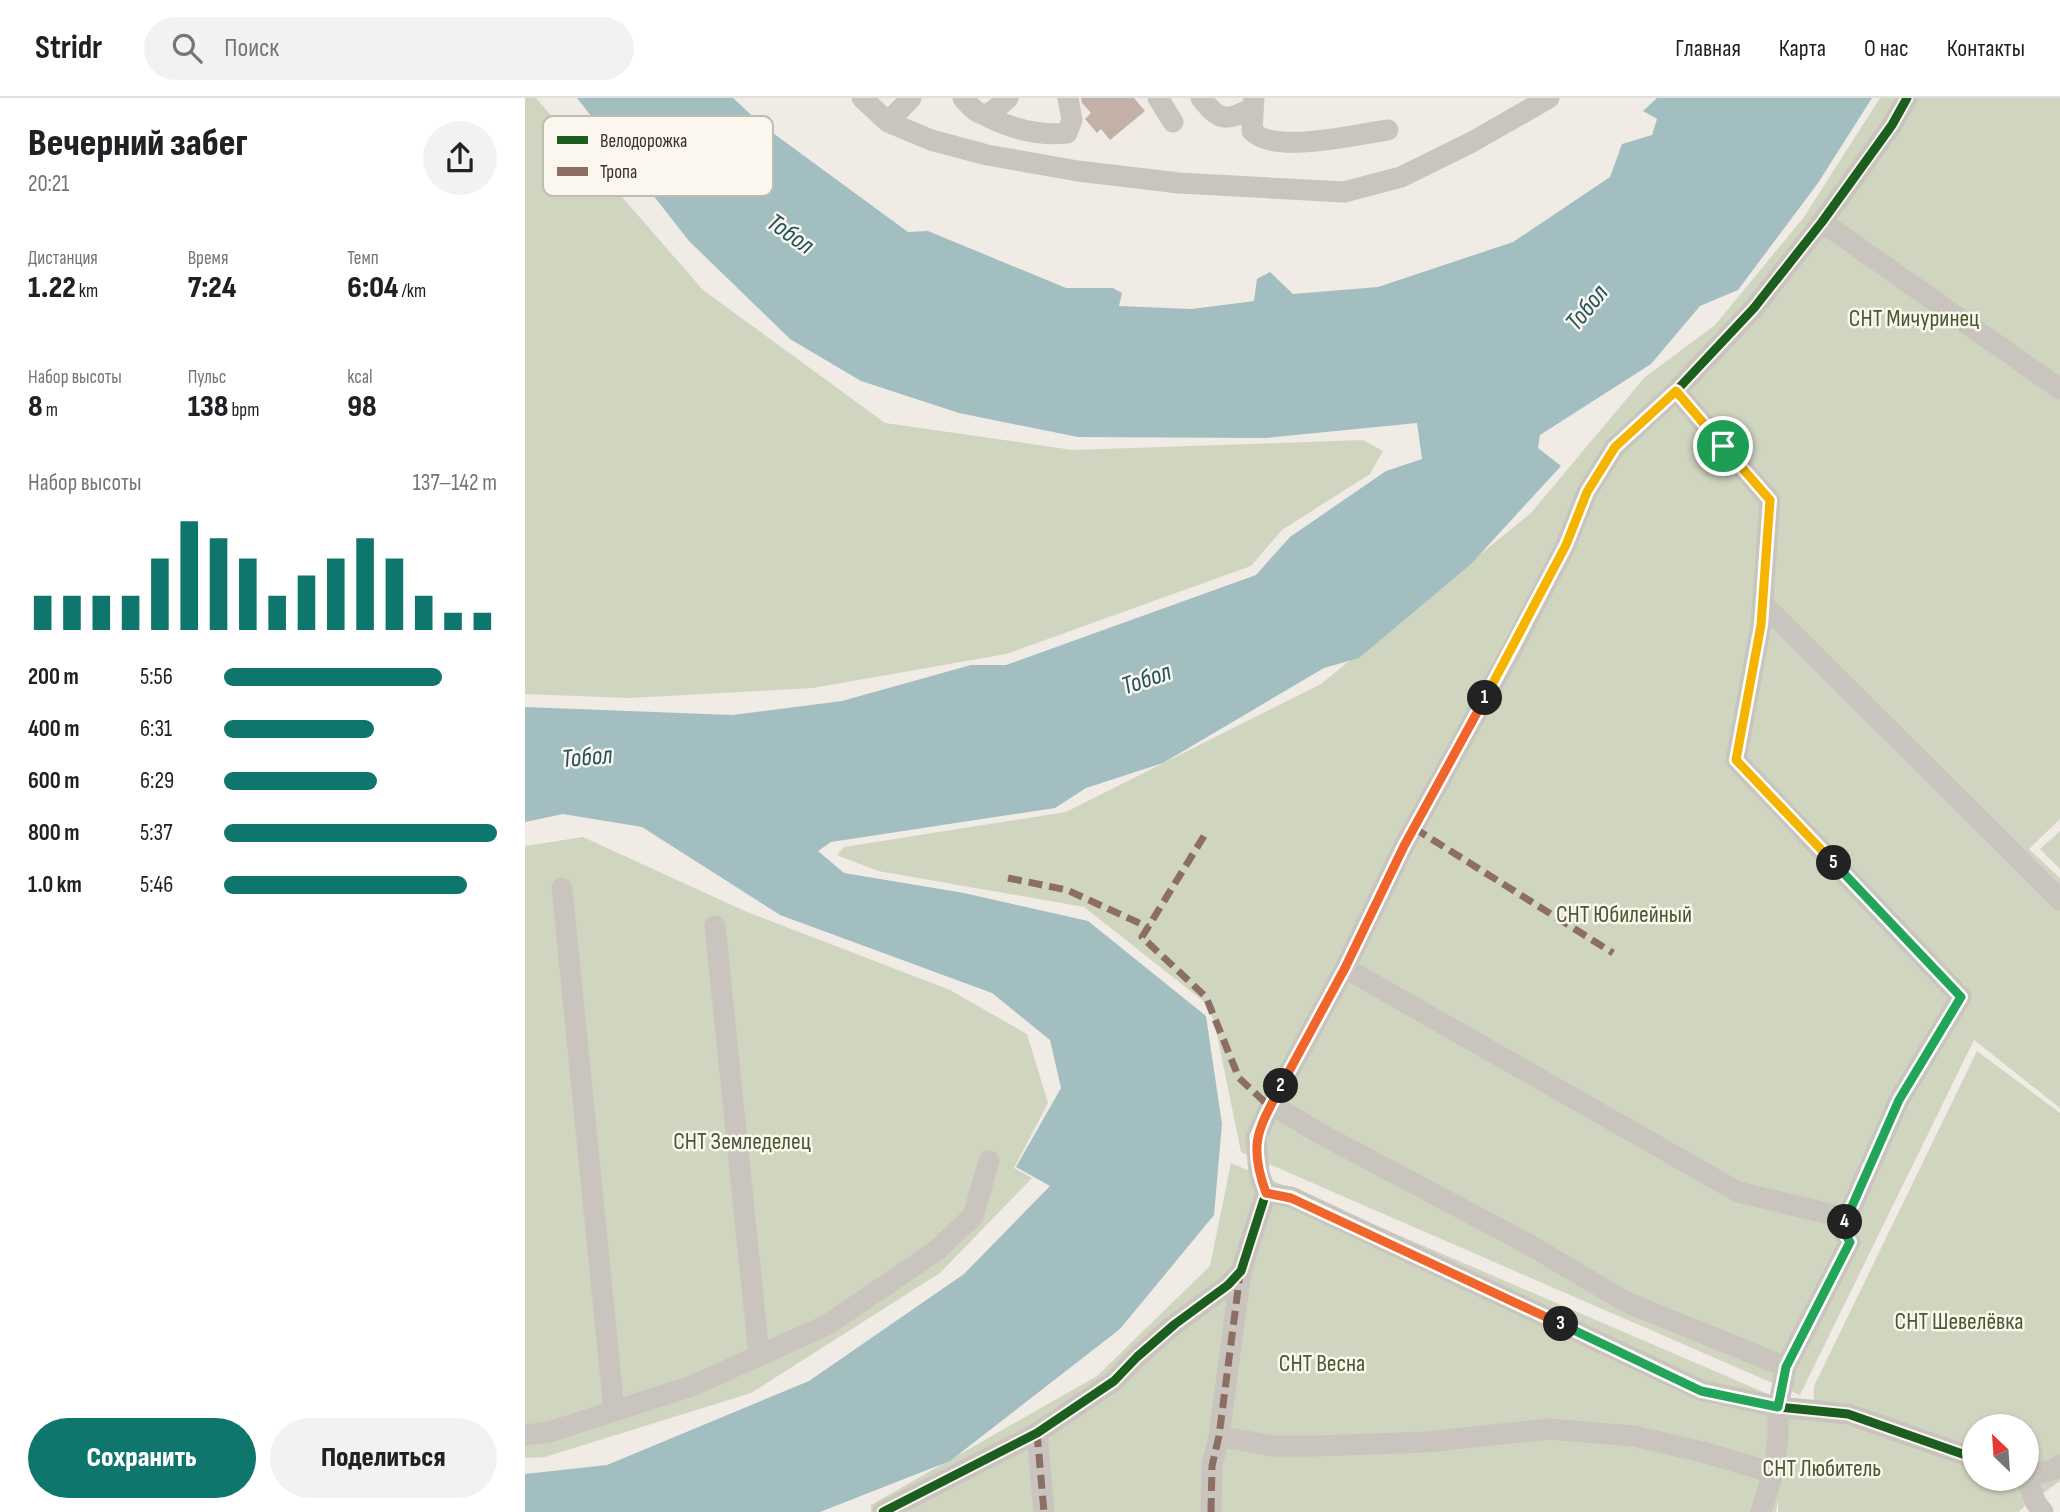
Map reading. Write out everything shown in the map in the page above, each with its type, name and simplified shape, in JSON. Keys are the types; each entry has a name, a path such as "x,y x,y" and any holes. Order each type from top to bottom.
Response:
{"street":[{"path":"862,98 888,122 931,140 987,155 1078,171 1179,184 1344,192 1401,177 1472,142 1549,98"},
{"path":"888,122 911,98"},
{"path":"963,98 977,114 994,108 1008,127 1045,135 1067,133 1072,120 1068,98"},
{"path":"1158,98 1173,122"},
{"path":"1201,98 1215,115 1221,117 1234,117 1253,103"},
{"path":"1211,1512 1212,1466 1219,1436 1241,1271 1266,1193 1259,1173 1256,1137 1271,1104 1345,968 1404,846 1566,545 1587,492 1615,447 1676,391 1754,307 1822,222 1892,125 1907,98"},
{"path":"1253,103 1252,131 1259,138 1303,142 1388,130"},
{"path":"1822,222 2060,389"},
{"path":"1676,391 1770,500 1761,625 1736,760 1961,997 1899,1100 1842,1229"},
{"path":"1762,603 2060,900"},
{"path":"562,888 614,1411"},
{"path":"715,926 759,1356"},
{"path":"1345,968 1738,1192 1834,1215 1850,1242 1786,1367 1778,1407 1773,1473 1761,1512"},
{"path":"1271,1104 1319,1133 1528,1244 1626,1302 1786,1367"},
{"path":"525,1435 548,1432 692,1386 827,1325 936,1251 973,1216 989,1161"},
{"path":"1266,1193 1291,1198 1701,1391 1778,1407 1847,1415 1962,1454"},
{"path":"883,1512 1037,1433 1114,1381 1156,1340 1228,1285 1241,1271"},
{"path":"1219,1436 1272,1446 1315,1446 1427,1442 1548,1429 1633,1436 1703,1452 1773,1473"},
{"path":"1037,1433 1044,1512"},
{"path":"2039,1474 2060,1465"},
{"path":"2032,1491 2043,1512"}],"green space":[{"path":"525,98 536,98 552,116 543,116 543,196 621,196 703,290 885,423 1073,450 1363,440 1383,451 1370,474 1282,530 1251,566 1006,654 813,688 629,698 525,694"},
{"name":"СНТ Юбилейный","path":"1880,98 2060,98 2060,819 2029,849 2060,878 2060,1108 1974,1040 1800,1395 1241,1152 1215,1025 1207,1004 1084,907 878,871 837,855 844,847 1066,812 1321,684 1531,513 1644,378 1715,325 1804,217"},
{"path":"2060,831 2060,869 2040,849"},
{"name":"СНТ Земледелец","path":"583,837 747,912 950,990 1027,1034 1048,1103 1014,1168 1032,1178 940,1273 751,1393 545,1457 525,1458 525,846"},
{"name":"СНТ Весна","path":"1977,1051 2060,1113 2060,1481 2020,1512 1778,1512 1778,1500 1776,1512 871,1512 871,1505 1097,1376 1210,1266 1231,1163 1789,1403 1813,1416 1814,1386"}],"water":[{"path":"577,98 733,98 752,116 591,116"},
{"name":"Тобол","path":"1657,98 1872,98 1818,183 1738,290 1700,306 1651,364 1540,435 1538,448 1561,466 1471,564 1359,658 1324,668 1163,763 1086,788 1055,808 831,842 818,851 844,873 964,893 1088,921 1206,1016 1222,1124 1214,1215 1120,1329 950,1461 820,1512 525,1512 525,1474 607,1465 809,1381 964,1274 1050,1186 1016,1167 1061,1088 1050,1040 992,993 780,915 642,827 563,814 525,822 525,707 732,715 842,701 971,665 1006,665 1256,575 1290,537 1386,471 1422,459 1417,423 1266,438 1078,437 959,413 861,381 790,339 689,241 654,196 773,196 773,133 908,232 928,231 1066,288 1113,288 1122,293 1119,306 1192,309 1254,301 1257,279 1270,272 1293,294 1378,287 1513,242 1610,177 1622,144 1652,135 1657,119 1643,111"}],"building":[{"path":"1081,98 1134,98 1145,111 1110,140 1101,129 1097,133 1085,119 1091,113"}],"marked path":[{"path":"1414,828 1613,953"},
{"path":"1204,836 1142,937 1206,997 1239,1078 1270,1107"},
{"path":"1008,878 1067,890 1148,927"},
{"path":"1211,1512 1212,1466 1219,1436 1240,1274"},
{"path":"1037,1433 1044,1512"}],"cycle path":[{"path":"1907,98 1892,125 1822,222 1754,308 1676,391 1615,447 1587,492 1566,545 1404,846 1345,968 1256,1137 1259,1173 1266,1193 1291,1197 1701,1390 1778,1407 1848,1414 1962,1454"},
{"path":"883,1512 1037,1433 1114,1381 1175,1324 1228,1285 1241,1271 1266,1193"}],"route":[{"path":"1676,391 1723,446 1770,500 1761,625 1736,760 1961,997 1899,1100 1842,1229 1850,1242 1786,1367 1778,1407 1701,1391 1291,1198 1266,1193 1256,1155 1256,1137 1270,1107 1345,968 1404,846 1514,646 1566,545 1587,492 1615,447 1676,391"}],"park label":[{"name":"СНТ Мичуринец","path":"1914,318"},
{"name":"СНТ Шевелёвка","path":"1959,1321"},
{"name":"СНТ Любитель","path":"1822,1468"}]}
